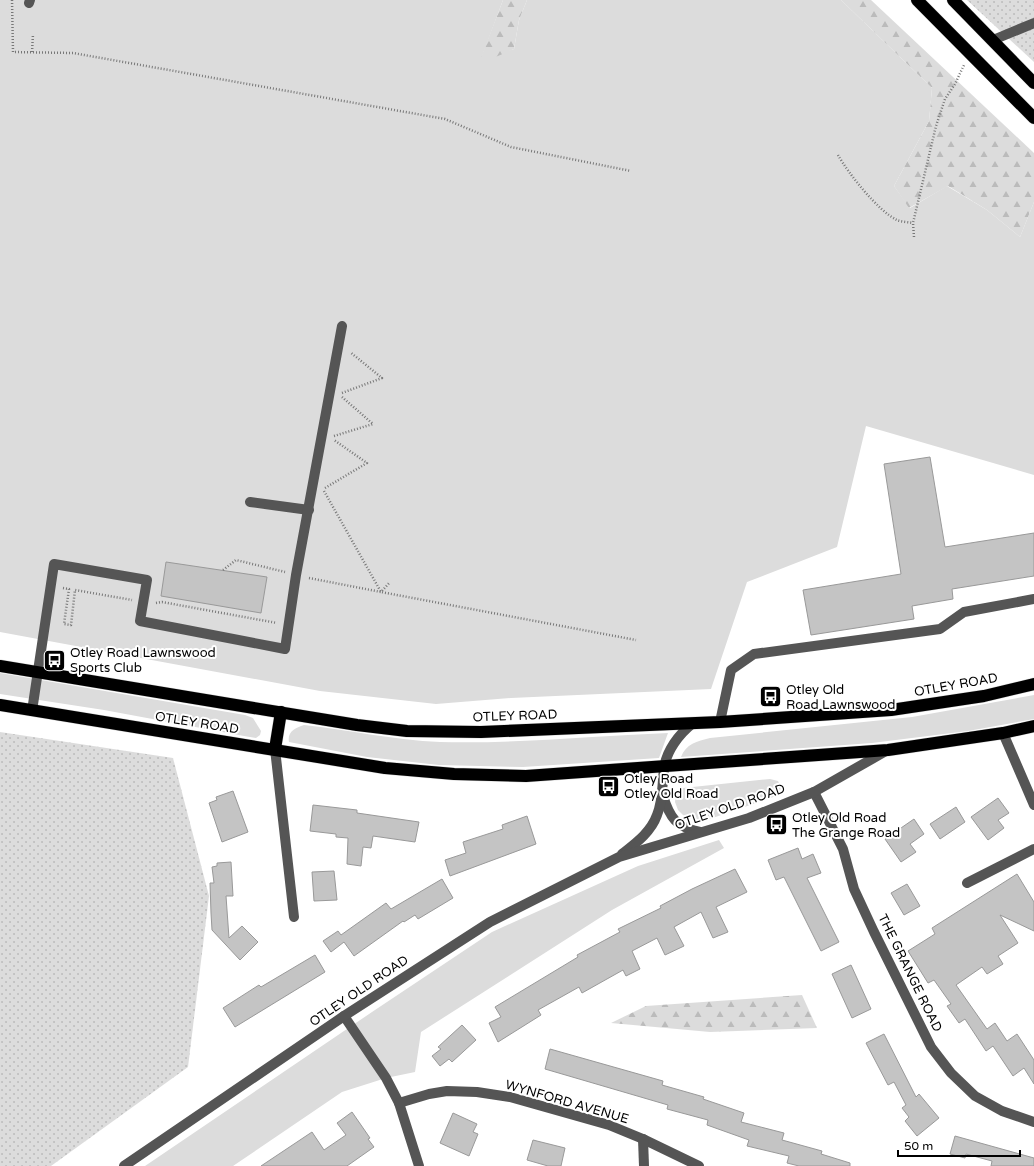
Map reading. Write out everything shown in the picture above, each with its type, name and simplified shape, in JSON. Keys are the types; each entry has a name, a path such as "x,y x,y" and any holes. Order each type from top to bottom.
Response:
{"highway":[{"path":"917,0 1034,118"},
{"path":"953,0 1034,83"},
{"name":"OTLEY ROAD","path":"0,666 357,725 414,731 481,732 720,722 890,710 984,696 1034,684"},
{"name":"OTLEY ROAD","path":"0,705 385,768 454,774 526,776 888,750 1003,733 1034,726"},
{"path":"275,749 281,712"}],"street":[{"path":"993,40 1034,23"},
{"path":"32,711 54,564 147,580 140,621 285,649 296,575 342,326"},
{"path":"250,502 309,510"},
{"path":"720,722 731,670 754,654 940,629 964,612 1034,599"},
{"name":"OTLEY OLD ROAD","path":"619,857 650,829 657,816 662,794 664,767 675,742 693,723"},
{"path":"1003,733 1034,805"},
{"path":"275,749 294,917"},
{"name":"OTLEY OLD ROAD","path":"124,1166 344,1016 490,922 619,857 749,818 814,792 888,750"},
{"name":"THE GRANGE ROAD","path":"814,792 843,849 854,889 932,1047 951,1073 975,1096 1002,1111 1034,1122"},
{"path":"662,794 666,808 676,823 687,829 702,832"},
{"path":"967,883 1034,849"},
{"path":"344,1016 386,1078 399,1103 419,1166"},
{"name":"WYNFORD AVENUE","path":"399,1103 429,1094 447,1091 477,1092 510,1096 609,1125 643,1139 700,1166"},
{"path":"643,1139 644,1166"}],"path":[{"path":"12,0 13,52 73,53 445,119 511,147 630,171"},
{"path":"32,52 33,34"},
{"path":"914,237 913,223 936,126 945,99 955,84 970,54"},
{"path":"838,154 845,168 879,206 897,220 913,223"},
{"path":"313,487 323,489 367,463 330,438 373,424 338,394 382,378 339,343"},
{"path":"323,489 381,592"},
{"path":"223,570 236,560 296,575 381,592 636,640"},
{"path":"381,592 390,582"}],"green space":[{"path":"0,0 503,0 481,59 514,49 519,20 527,0 841,0 932,88 929,121 894,186 910,208 947,186 987,210 1020,237 1034,202 1034,475 866,426 837,547 747,582 711,689 511,698 436,704 320,691 0,632"},
{"path":"503,0 527,0 519,20 514,49 491,59 480,60"},
{"path":"841,0 871,0 1034,153 1034,202 1020,237 987,210 948,186 909,208 894,186 929,121 932,88"},
{"path":"967,0 1034,0 1034,62"},
{"path":"0,673 245,715 253,718 261,731 260,735 256,738 104,710 0,694"},
{"path":"1034,695 1034,719 968,731 872,743 681,757 689,746 696,742 710,738 912,717"},
{"path":"304,725 406,739 440,742 525,741 668,733 659,758 523,767 439,765 367,757 289,742 290,733"},
{"path":"0,732 173,758 209,896 188,1067 51,1166 0,1166"},
{"path":"770,779 778,781 781,787 779,795 701,822 684,816 678,810 675,802 676,793 683,788"},
{"path":"719,840 724,848 612,910 421,1032 415,1072 386,1078 342,1092 233,1166 145,1166 492,932 638,866"},
{"path":"802,995 817,1028 710,1032 611,1023 646,1006"}],"building":[{"path":"930,457 945,547 1034,533 1034,576 952,589 953,599 912,606 914,619 811,635 803,590 901,574 884,464"},
{"path":"166,562 267,577 261,613 161,596"},
{"path":"233,791 248,832 222,842 209,803 217,800 216,797"},
{"path":"998,798 1009,813 998,820 1004,828 988,840 971,817"},
{"path":"313,805 357,810 357,813 419,822 415,842 373,836 371,848 363,847 361,866 347,864 348,838 336,837 336,834 310,831"},
{"path":"956,807 965,822 940,839 930,824"},
{"path":"527,816 536,844 450,876 445,860 466,853 463,842 503,829 502,825"},
{"path":"914,819 924,834 910,844 916,852 901,862 885,839"},
{"path":"798,848 802,859 813,854 821,873 807,878 839,942 821,951 784,877 776,880 768,860"},
{"path":"231,862 233,896 226,896 229,938 242,926 258,942 240,960 212,930 210,883 214,883 212,867 217,866 217,863"},
{"path":"735,869 747,892 716,907 728,932 713,938 701,912 674,927 684,946 665,955 657,938 632,951 640,969 626,976 623,970 582,993 579,987 538,1010 541,1015 498,1042 489,1023 501,1017 495,1007 578,957 577,955 620,932 618,929 661,908 660,906 692,889"},
{"path":"334,871 337,900 314,901 312,872"},
{"path":"1017,874 1034,902 1034,931 1000,915 1018,943 998,956 1003,964 987,974 982,967 956,985 987,1029 995,1023 1007,1041 1017,1034 1034,1060 1034,1084 1024,1068 1013,1076 993,1046 986,1051 965,1019 959,1023 947,1006 951,1004 934,980 928,983 908,951 935,934 932,928"},
{"path":"442,879 453,898 418,919 415,915 404,922 403,921 354,956 344,942 331,952 323,941 338,931 341,935 386,903 391,909"},
{"path":"907,884 920,906 904,915 891,893"},
{"path":"315,955 325,972 235,1027 223,1008 259,985 261,987"},
{"path":"851,965 871,1009 852,1018 832,974"},
{"path":"462,1025 476,1040 452,1062 449,1059 440,1066 432,1056 441,1049 438,1047"},
{"path":"884,1034 916,1097 919,1094 939,1118 917,1136 905,1121 909,1117 902,1108 906,1105 894,1082 888,1085 866,1043"},
{"path":"550,1049 663,1081 662,1085 704,1097 703,1099 744,1113 741,1122 784,1133 782,1140 822,1151 821,1154 850,1163 850,1166 799,1166 787,1163 789,1156 747,1146 749,1140 707,1125 708,1120 667,1109 668,1105 545,1069"},
{"path":"352,1112 370,1138 368,1139 374,1147 347,1166 261,1166 312,1132 324,1150 346,1135 337,1123"},
{"path":"453,1113 477,1124 473,1132 478,1134 469,1156 440,1143"},
{"path":"955,1136 1034,1158 1034,1166 991,1166 992,1161 966,1154 965,1158 950,1154"},
{"path":"533,1140 565,1148 561,1166 548,1166 527,1160"}],"place":[{"name":"Otley Road Lawnswood Sports Club","path":"55,660"},
{"name":"Otley Old Road Lawnswood","path":"771,697"},
{"name":"Otley Road Otley Old Road","path":"608,786"},
{"name":"Otley Old Road The Grange Road","path":"776,825"}]}
